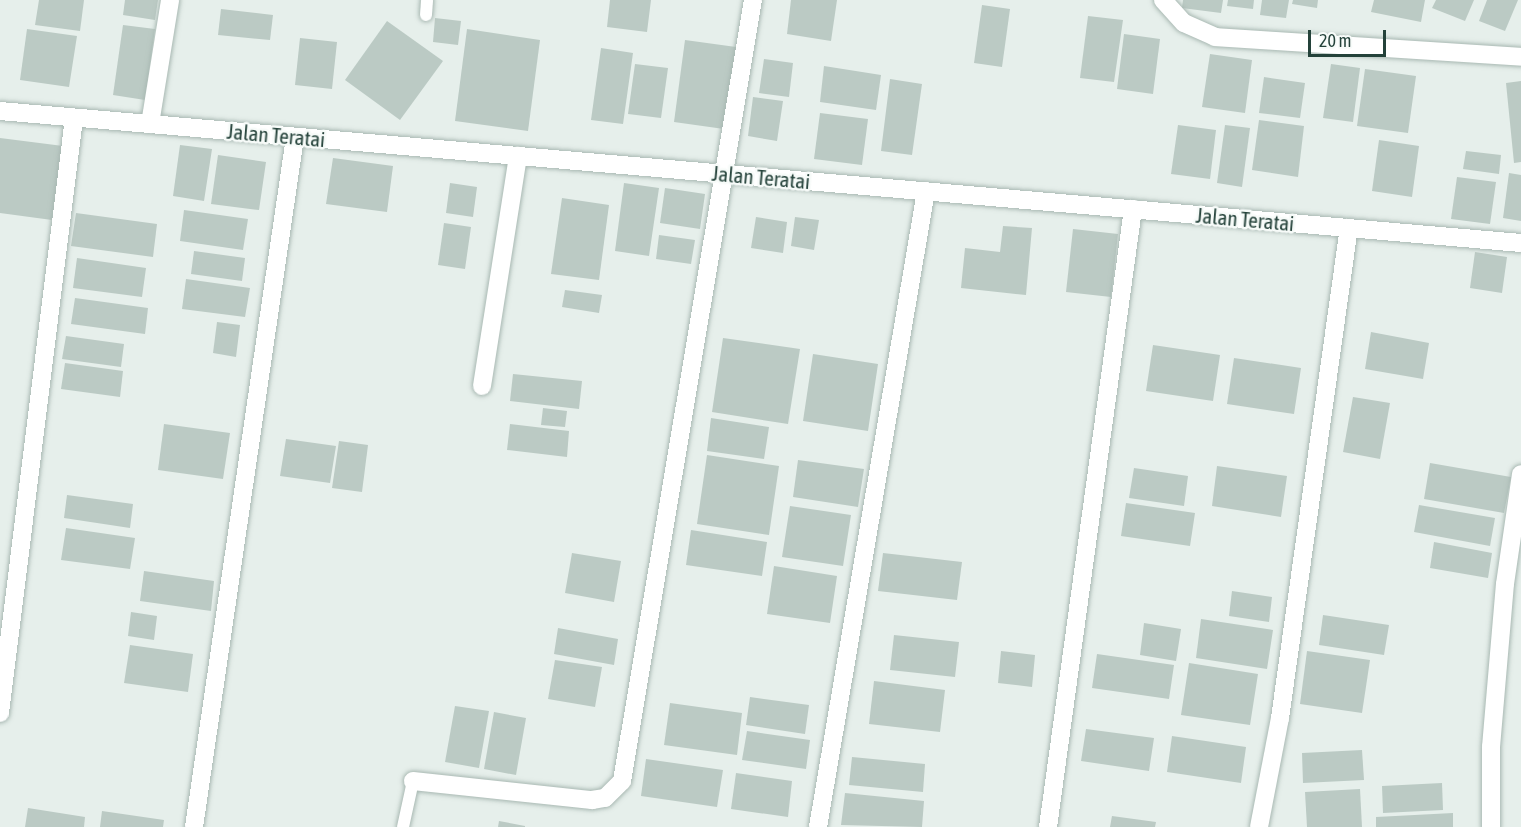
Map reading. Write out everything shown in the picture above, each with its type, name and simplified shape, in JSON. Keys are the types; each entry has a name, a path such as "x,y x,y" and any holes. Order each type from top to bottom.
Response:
{"street":[{"path":"150,124 170,0"},
{"path":"413,781 591,800 605,798 622,781 753,0"},
{"path":"1163,0 1184,23 1215,37 1521,57"},
{"name":"Jalan Teratai","path":"0,111 1521,243"},
{"path":"0,713 74,118"},
{"path":"194,827 295,137"},
{"path":"482,386 518,156"},
{"path":"818,827 927,191"},
{"path":"1048,827 1133,209"},
{"path":"1259,827 1280,718 1349,228"},
{"path":"1491,827 1491,747 1513,585 1521,474"}],"lane":[{"path":"426,15 427,0"},
{"path":"403,827 413,781"}],"building":[{"path":"39,0 84,0 80,31 35,25"},
{"path":"125,0 158,0 155,20 123,15"},
{"path":"610,0 651,0 647,32 607,27"},
{"path":"791,0 837,0 831,41 787,34"},
{"path":"1183,0 1223,0 1221,13 1182,8"},
{"path":"1228,0 1254,0 1253,9 1227,6"},
{"path":"1262,0 1289,0 1286,18 1260,15"},
{"path":"1293,0 1318,0 1317,8 1292,4"},
{"path":"1374,0 1425,0 1421,22 1371,12"},
{"path":"1436,0 1474,0 1465,21 1432,8"},
{"path":"1487,0 1518,0 1505,31 1479,21"},
{"path":"982,5 1010,9 1002,67 974,63"},
{"path":"221,9 273,15 270,40 218,35"},
{"path":"1088,16 1123,20 1114,82 1080,78"},
{"path":"435,18 461,21 458,45 433,42"},
{"path":"387,21 443,61 400,120 345,80"},
{"path":"123,25 155,29 145,100 113,95"},
{"path":"27,29 77,36 69,87 20,80"},
{"path":"467,29 540,40 528,131 455,121"},
{"path":"1124,34 1160,39 1153,94 1117,89"},
{"path":"300,38 337,42 332,89 295,85"},
{"path":"685,40 736,47 724,129 674,122"},
{"path":"601,48 633,53 623,124 591,120"},
{"path":"1210,54 1252,60 1245,113 1202,107"},
{"path":"764,59 793,63 789,97 759,93"},
{"path":"635,64 668,68 661,118 628,114"},
{"path":"1331,64 1360,68 1353,122 1323,118"},
{"path":"824,66 881,75 876,110 820,102"},
{"path":"1365,69 1416,76 1408,133 1357,126"},
{"path":"1264,77 1305,83 1300,118 1259,113"},
{"path":"890,79 922,84 912,155 881,151"},
{"path":"1521,81 1521,162 1514,163 1506,83"},
{"path":"753,97 783,101 777,141 748,136"},
{"path":"820,113 868,119 862,165 814,159"},
{"path":"1259,120 1304,126 1298,177 1252,170"},
{"path":"1178,125 1216,130 1210,179 1171,174"},
{"path":"1225,125 1250,128 1242,187 1217,183"},
{"path":"0,138 63,146 52,220 0,213"},
{"path":"1379,140 1419,146 1412,197 1372,191"},
{"path":"180,145 212,149 204,201 173,196"},
{"path":"1466,151 1501,155 1499,174 1463,169"},
{"path":"218,155 266,162 259,210 211,204"},
{"path":"333,158 393,166 387,212 326,204"},
{"path":"1509,173 1521,175 1521,221 1503,218"},
{"path":"1457,177 1496,182 1490,224 1451,219"},
{"path":"450,183 477,187 473,217 446,213"},
{"path":"624,183 659,188 649,256 615,251"},
{"path":"665,188 705,194 700,229 660,223"},
{"path":"562,198 609,205 599,280 551,274"},
{"path":"184,210 248,219 243,250 180,241"},
{"path":"76,213 157,224 153,257 71,246"},
{"path":"756,217 787,222 783,253 751,248"},
{"path":"795,217 819,220 814,250 791,246"},
{"path":"444,223 471,227 465,269 438,265"},
{"path":"1003,226 1032,228 1026,295 961,288 965,248 1000,252"},
{"path":"1073,229 1118,234 1111,297 1066,292"},
{"path":"659,235 695,240 691,264 656,259"},
{"path":"194,251 245,258 242,281 191,274"},
{"path":"1475,252 1507,257 1502,293 1470,288"},
{"path":"77,258 146,268 142,297 73,288"},
{"path":"186,279 250,288 245,317 182,309"},
{"path":"565,290 602,295 599,313 562,307"},
{"path":"75,298 148,308 145,334 71,324"},
{"path":"217,322 240,325 236,357 213,353"},
{"path":"1371,332 1429,343 1423,379 1365,369"},
{"path":"66,336 124,344 121,367 62,359"},
{"path":"723,338 800,349 788,424 712,412"},
{"path":"1153,345 1220,355 1213,401 1146,391"},
{"path":"813,354 878,364 868,431 803,421"},
{"path":"1234,358 1301,368 1294,414 1227,404"},
{"path":"65,363 123,371 120,397 61,389"},
{"path":"513,374 582,381 579,409 510,401"},
{"path":"1353,397 1390,403 1380,459 1343,452"},
{"path":"543,408 567,411 565,427 541,425"},
{"path":"711,418 769,427 764,459 707,451"},
{"path":"164,424 230,433 223,479 158,470"},
{"path":"510,424 569,431 567,457 507,450"},
{"path":"286,439 336,446 330,483 280,476"},
{"path":"339,441 368,445 362,492 332,488"},
{"path":"707,455 779,466 769,535 697,524"},
{"path":"798,460 864,469 858,507 793,497"},
{"path":"1430,463 1511,477 1504,513 1424,499"},
{"path":"1217,466 1287,476 1281,517 1212,506"},
{"path":"1134,468 1188,476 1184,506 1129,498"},
{"path":"67,495 133,504 130,528 64,518"},
{"path":"1126,503 1195,513 1190,546 1121,536"},
{"path":"1419,505 1495,518 1490,546 1414,532"},
{"path":"790,506 851,515 843,566 782,557"},
{"path":"66,528 135,538 130,569 61,560"},
{"path":"691,530 767,542 762,576 686,565"},
{"path":"1434,542 1492,553 1488,578 1430,568"},
{"path":"572,553 621,561 614,602 565,593"},
{"path":"883,553 962,562 957,600 878,591"},
{"path":"774,566 837,576 830,623 767,614"},
{"path":"144,571 214,581 211,611 140,601"},
{"path":"1232,591 1272,597 1269,622 1229,616"},
{"path":"131,612 157,616 154,640 128,636"},
{"path":"1323,615 1389,625 1384,655 1319,645"},
{"path":"1201,619 1273,630 1267,669 1196,658"},
{"path":"1144,623 1181,629 1176,661 1140,655"},
{"path":"558,628 618,639 614,665 554,654"},
{"path":"894,635 959,642 955,677 890,670"},
{"path":"130,645 193,654 188,692 124,683"},
{"path":"1001,651 1035,655 1032,687 998,683"},
{"path":"1307,651 1370,660 1362,713 1300,704"},
{"path":"1097,654 1174,665 1169,699 1092,688"},
{"path":"555,660 602,667 595,707 548,699"},
{"path":"1189,663 1258,674 1250,725 1181,715"},
{"path":"874,681 945,690 940,732 869,724"},
{"path":"750,697 809,705 805,734 746,725"},
{"path":"670,703 742,713 737,755 664,745"},
{"path":"455,706 489,711 479,768 445,762"},
{"path":"494,712 526,718 516,775 484,769"},
{"path":"1086,729 1154,738 1149,771 1081,761"},
{"path":"747,731 810,740 806,769 742,760"},
{"path":"1172,736 1246,747 1241,783 1167,772"},
{"path":"1362,750 1364,780 1303,783 1302,753"},
{"path":"852,757 925,764 923,792 849,785"},
{"path":"646,759 723,770 717,807 641,796"},
{"path":"736,773 792,781 788,817 731,809"},
{"path":"1442,783 1443,810 1383,813 1382,786"},
{"path":"1360,789 1362,827 1307,827 1305,792"},
{"path":"845,793 924,801 922,827 841,825"},
{"path":"28,808 85,817 84,827 25,827"},
{"path":"102,811 164,820 163,827 100,827"},
{"path":"1453,813 1453,827 1376,827 1376,817"},
{"path":"1112,816 1156,822 1155,827 1110,827"},
{"path":"499,821 525,826 525,827 498,827"}]}
